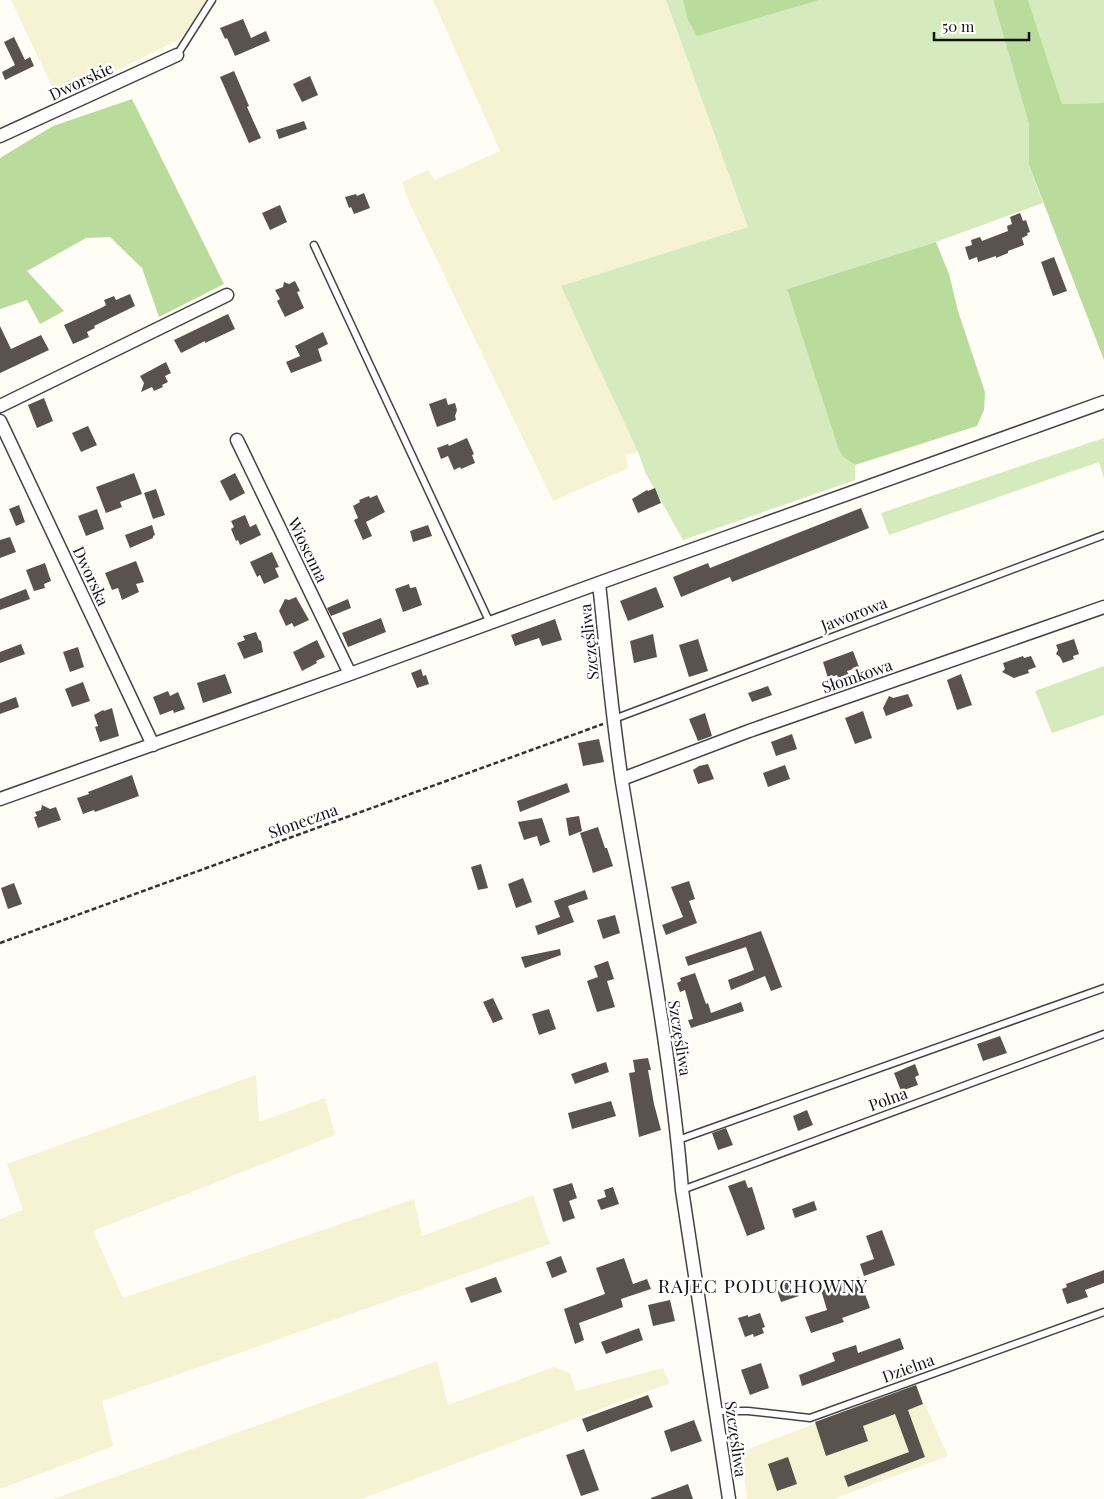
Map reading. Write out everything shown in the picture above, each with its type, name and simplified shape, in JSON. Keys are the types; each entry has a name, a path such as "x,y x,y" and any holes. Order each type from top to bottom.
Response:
{"street":[{"name":"Dworskie","path":"0,136 177,55"},
{"path":"0,406 227,295"},
{"path":"0,799 1104,402"},
{"name":"Dworska","path":"0,421 153,745"},
{"name":"Wiosenna","path":"236,440 350,674"},
{"name":"Szczęśliwa","path":"599,583 622,779 668,1062 682,1190 729,1499"},
{"name":"Słomkowa","path":"622,779 749,731 1104,607"}],"lane":[{"path":"177,55 212,0"},
{"path":"314,245 490,623"},
{"name":"Jaworowa","path":"614,720 1104,535"},
{"path":"678,1140 1104,988"},
{"name":"Polna","path":"682,1190 1104,1034"},
{"name":"Dzielna","path":"716,1411 748,1411 810,1418 1104,1312"}],"path":[{"name":"Słoneczna","path":"0,943 614,720"}],"shaded area":[{"path":"11,0 209,0 180,39 58,99"},
{"path":"433,0 666,0 749,227 562,286 638,452 626,455 628,468 553,501 410,204 402,182 428,170 435,180 500,151"},
{"path":"256,1075 259,1122 325,1098 335,1135 93,1231 123,1298 414,1199 422,1236 533,1195 550,1244 102,1401 113,1446 0,1489 0,1219 23,1210 7,1164"},
{"path":"437,1361 448,1405 554,1367 570,1373 576,1391 663,1368 670,1383 361,1499 53,1499"},
{"path":"916,1385 948,1456 836,1499 747,1499 741,1452"}],"green space":[{"path":"666,0 993,0 1029,124 1029,165 1043,203 936,242 787,289 843,457 855,465 855,480 683,540 646,474 638,452 561,286 748,227"},
{"path":"683,0 819,0 697,36 688,20"},
{"path":"993,0 1028,0 1062,104 1104,103 1104,360 1029,165 1029,124"},
{"path":"1028,0 1104,0 1104,103 1062,104"},
{"path":"132,99 224,284 159,317 142,268 110,237 86,238 27,271 64,311 40,324 27,300 0,309 0,158 53,126"},
{"path":"936,242 949,274 958,311 985,392 984,410 977,426 855,465 843,457 838,447 787,289"},
{"path":"1104,438 1104,478 1099,462 889,535 881,513"},
{"path":"1104,666 1104,715 1052,733 1035,691"}],"building":[{"path":"243,19 251,38 266,31 270,41 235,56 220,28"},
{"path":"14,37 25,60 30,57 34,66 5,80 2,72 15,65 4,42"},
{"path":"234,71 261,138 249,143 220,77"},
{"path":"310,76 318,95 302,102 293,84"},
{"path":"304,121 307,129 279,139 276,130"},
{"path":"364,193 370,208 354,214 351,207 349,208 345,197"},
{"path":"280,205 287,222 270,230 262,213"},
{"path":"1020,213 1023,221 1026,220 1030,232 1022,238 1024,245 996,258 996,256 978,262 977,257 969,260 965,247 972,245 971,240 980,237 982,241 1008,231 1007,226 1012,224 1010,217"},
{"path":"1054,257 1067,291 1053,296 1041,262"},
{"path":"295,281 300,291 297,292 304,308 285,317 277,301 280,299 275,290 283,287 284,282 289,284"},
{"path":"130,294 135,306 94,326 95,328 87,332 89,337 73,344 64,325 103,307 106,305 104,300 114,296 116,300"},
{"path":"228,314 235,329 181,353 174,340"},
{"path":"0,326 11,349 41,335 49,350 0,373"},
{"path":"323,332 328,344 318,349 322,361 291,373 286,362 300,356 295,346"},
{"path":"166,362 171,373 165,376 168,382 162,385 163,387 154,391 152,387 141,392 144,383 140,376"},
{"path":"44,398 53,421 37,428 28,405"},
{"path":"446,398 448,405 455,403 457,410 456,420 437,427 429,404"},
{"path":"88,426 97,445 81,452 72,433"},
{"path":"467,438 474,454 472,455 475,463 454,470 448,456 441,459 437,448 448,444 449,446"},
{"path":"134,473 142,494 120,502 122,507 106,513 96,487"},
{"path":"235,473 245,493 230,501 220,481"},
{"path":"655,488 661,503 638,513 632,499 647,490"},
{"path":"156,489 165,515 153,519 144,493"},
{"path":"377,495 385,512 366,522 372,536 363,540 354,520 358,518 353,506 360,502 359,500"},
{"path":"19,505 25,522 16,526 9,509"},
{"path":"861,508 869,528 732,582 730,577 681,597 673,577 708,563 710,568"},
{"path":"97,509 104,529 86,536 78,516"},
{"path":"245,515 250,527 256,524 261,535 240,545 238,540 236,541 231,529 234,527 231,521"},
{"path":"152,525 155,535 153,538 130,548 125,535"},
{"path":"428,525 432,536 413,542 410,531"},
{"path":"10,537 16,552 0,558 0,540"},
{"path":"272,552 279,567 275,568 279,577 264,584 260,575 257,577 250,562"},
{"path":"136,561 144,582 136,584 139,592 122,600 118,588 112,590 105,573"},
{"path":"45,563 51,581 44,584 45,588 34,591 26,570"},
{"path":"409,584 410,588 416,587 422,605 403,612 395,589"},
{"path":"656,587 664,607 628,621 620,601"},
{"path":"26,589 30,599 0,610 0,599"},
{"path":"296,597 309,620 294,627 292,623 286,626 279,611 285,599 289,600"},
{"path":"348,599 351,608 331,616 327,608"},
{"path":"381,618 386,632 348,647 342,633"},
{"path":"555,619 562,640 542,646 539,638 515,646 511,635"},
{"path":"256,632 261,641 263,652 244,659 237,643 245,640 243,636"},
{"path":"653,634 657,657 634,663 630,641"},
{"path":"698,639 708,671 689,677 679,645"},
{"path":"1074,639 1079,654 1073,656 1074,659 1063,663 1056,654 1058,650 1056,645"},
{"path":"317,640 325,657 302,671 293,652"},
{"path":"21,644 25,654 0,663 0,652"},
{"path":"78,647 84,667 70,672 63,652"},
{"path":"853,651 859,667 847,671 849,676 839,680 837,675 828,678 823,662"},
{"path":"1023,656 1024,658 1031,656 1036,667 1028,670 1029,673 1014,678 1002,672 1005,669 1003,663"},
{"path":"421,669 423,676 426,675 429,684 417,688 411,673"},
{"path":"225,674 232,693 203,703 197,683"},
{"path":"961,674 972,705 957,710 947,680"},
{"path":"83,682 90,701 72,707 65,689"},
{"path":"768,686 772,695 752,702 748,693"},
{"path":"168,691 170,696 178,692 185,709 174,713 173,710 160,715 153,697"},
{"path":"908,694 913,706 886,716 883,708 889,696 893,698"},
{"path":"16,697 19,707 0,714 0,703"},
{"path":"112,708 119,736 100,742 95,727 98,726 94,715"},
{"path":"863,711 872,738 855,744 845,718"},
{"path":"705,713 712,736 698,741 689,719"},
{"path":"792,734 797,749 776,756 771,742"},
{"path":"599,739 604,762 583,766 578,743"},
{"path":"708,764 714,779 698,784 693,770"},
{"path":"785,765 790,779 768,787 763,773"},
{"path":"132,775 139,796 95,812 94,810 83,814 77,798"},
{"path":"567,783 570,792 520,812 517,801"},
{"path":"42,805 50,809 56,807 61,820 38,828 34,817 37,816 35,812 41,810"},
{"path":"579,816 582,831 569,836 566,818"},
{"path":"542,818 550,842 540,846 537,836 524,840 518,822"},
{"path":"598,827 613,866 593,873 580,833"},
{"path":"481,864 488,888 478,890 471,867"},
{"path":"523,878 532,902 516,908 508,884"},
{"path":"689,881 695,899 689,901 697,923 666,935 662,925 683,917 671,887"},
{"path":"14,883 22,904 8,909 1,888"},
{"path":"585,890 588,899 568,906 574,922 538,935 535,926 560,917 554,901"},
{"path":"615,915 620,933 603,939 597,920"},
{"path":"761,931 782,987 771,991 765,976 731,990 728,980 754,970 746,947 688,966 685,957"},
{"path":"560,949 561,955 525,968 521,957"},
{"path":"608,961 614,979 607,981 615,1007 597,1012 587,981 598,977 594,966"},
{"path":"695,973 711,1013 741,1002 744,1011 691,1028 688,1020 693,1019 685,990 680,992 677,983 681,981 680,978"},
{"path":"493,998 503,1019 493,1023 483,1002"},
{"path":"549,1009 556,1029 539,1035 532,1014"},
{"path":"1000,1036 1007,1053 983,1061 977,1044"},
{"path":"648,1058 651,1070 648,1070 654,1104 661,1130 639,1137 629,1073 635,1072 633,1060"},
{"path":"606,1062 609,1072 575,1084 571,1074"},
{"path":"915,1064 919,1075 915,1077 918,1085 901,1091 894,1073"},
{"path":"611,1101 616,1116 572,1129 568,1113"},
{"path":"807,1110 813,1125 798,1131 793,1116"},
{"path":"726,1128 733,1145 718,1150 712,1133"},
{"path":"745,1180 748,1188 752,1187 765,1229 747,1236 728,1186"},
{"path":"572,1183 577,1198 569,1201 575,1218 563,1222 553,1189"},
{"path":"613,1187 619,1204 601,1210 597,1200 606,1197 604,1190"},
{"path":"814,1201 817,1210 795,1218 792,1209"},
{"path":"882,1230 895,1265 864,1276 860,1264 874,1259 866,1236"},
{"path":"561,1256 567,1272 552,1278 546,1262"},
{"path":"624,1258 633,1284 647,1279 651,1289 621,1299 623,1307 579,1323 584,1340 575,1344 564,1309 605,1294 596,1268"},
{"path":"1104,1270 1104,1283 1085,1290 1088,1297 1067,1304 1062,1289 1067,1287 1066,1284"},
{"path":"496,1277 502,1292 471,1303 465,1288"},
{"path":"859,1277 870,1308 842,1318 844,1322 811,1333 805,1317 827,1310 821,1290"},
{"path":"793,1278 799,1296 781,1302 775,1284"},
{"path":"670,1300 675,1321 653,1326 648,1305"},
{"path":"760,1313 765,1327 762,1328 764,1333 754,1337 753,1334 745,1337 738,1318"},
{"path":"639,1328 643,1340 606,1354 601,1342"},
{"path":"900,1338 904,1349 802,1386 799,1375 835,1361 832,1353 856,1345 858,1353"},
{"path":"761,1363 769,1388 750,1395 741,1370"},
{"path":"916,1385 923,1404 908,1410 925,1457 848,1487 844,1476 909,1452 895,1414 863,1426 868,1441 826,1456 815,1422"},
{"path":"648,1395 653,1407 587,1432 582,1419"},
{"path":"694,1420 702,1441 671,1452 664,1431"},
{"path":"584,1449 599,1490 581,1496 566,1455"},
{"path":"788,1457 797,1484 777,1491 768,1464"},
{"path":"688,1484 693,1499 651,1499 651,1498"}],"district":[{"name":"RAJEC PODUCHOWNY","path":"763,1286"}]}
